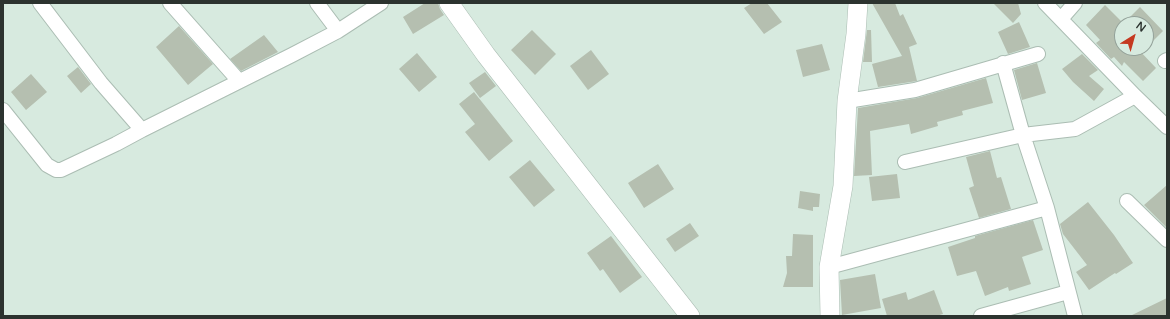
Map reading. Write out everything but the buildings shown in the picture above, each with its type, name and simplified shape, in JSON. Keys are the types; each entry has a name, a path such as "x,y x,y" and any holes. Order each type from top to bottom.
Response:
{"street":[{"path":"40,3 101,83 142,130"},
{"path":"170,3 239,81"},
{"path":"317,3 338,31"},
{"path":"3,110 44,162 51,168 61,170 116,144 338,31 382,3"},
{"path":"449,3 486,55 690,316"},
{"path":"830,316 830,266 843,186 847,101 856,34 858,3"},
{"path":"1045,3 1167,127"},
{"path":"1061,19 1075,3"},
{"path":"847,101 915,90 1038,54"},
{"path":"1003,63 1024,135 1048,208 1075,316"},
{"path":"905,162 1024,135 1075,129 1135,96"},
{"path":"1127,201 1167,240"},
{"path":"830,266 1048,208"},
{"path":"980,316 1068,292"}]}
